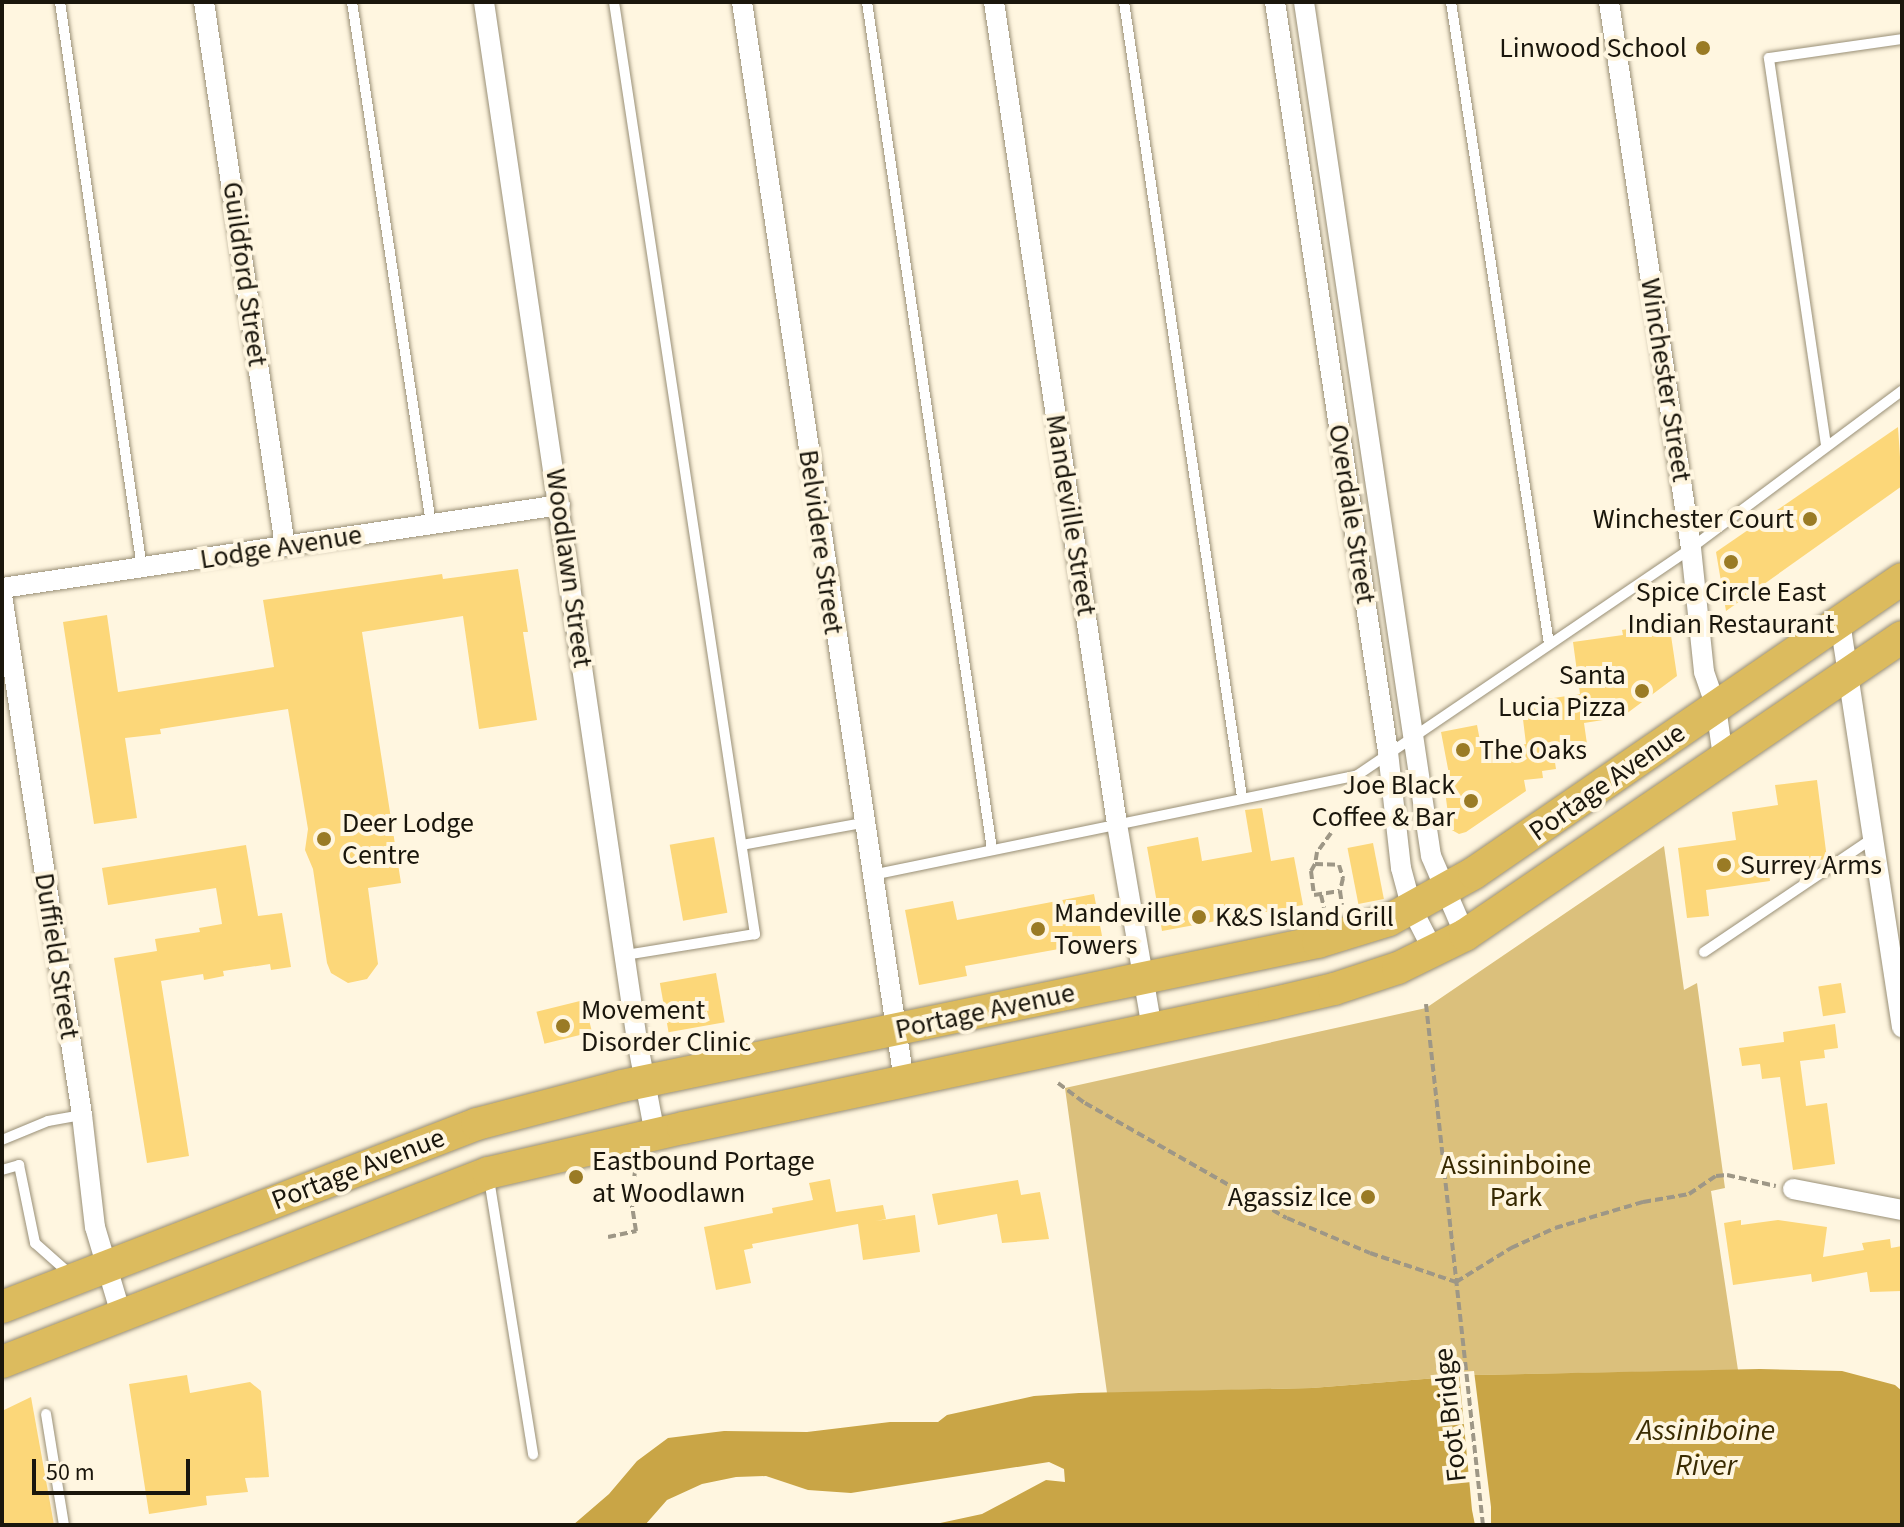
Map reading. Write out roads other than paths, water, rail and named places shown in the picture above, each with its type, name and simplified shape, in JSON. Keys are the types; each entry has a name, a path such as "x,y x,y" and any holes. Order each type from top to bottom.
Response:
{"highway":[{"name":"Portage Avenue","path":"2,1307 477,1124 645,1082 1318,942 1412,909 1444,891 1902,579"},
{"name":"Portage Avenue","path":"2,1362 488,1173 655,1134 1334,989 1434,952 1465,935 1902,637"}],"street":[{"name":"Guildford Street","path":"204,2 285,546"},
{"name":"Woodlawn Street","path":"484,2 625,955 655,1134"},
{"name":"Belvidere Street","path":"742,2 862,823 904,1081"},
{"name":"Mandeville Street","path":"994,2 1117,824 1152,1028"},
{"name":"Overdale Street","path":"1275,2 1388,752 1401,868 1412,909 1434,952"},
{"name":"Overdale Street","path":"1304,2 1431,856 1465,935"},
{"name":"Winchester Street","path":"1609,2 1691,548 1704,672 1716,707 1723,757"},
{"path":"1286,70 1314,66"},
{"name":"Lodge Avenue","path":"2,588 560,505"},
{"name":"Duffield Street","path":"2,595 82,1115 95,1227 121,1314"},
{"path":"1840,622 1902,1027"},
{"path":"1793,1189 1902,1210"}],"lane":[{"path":"60,2 142,568"},
{"path":"352,2 431,524"},
{"path":"614,2 755,934 625,955"},
{"path":"867,2 992,850"},
{"path":"1124,2 1242,797"},
{"path":"1451,2 1549,644"},
{"path":"1826,445 1769,58 1902,39"},
{"path":"870,876 1242,797 1356,776 1414,733 1691,548 1902,391"},
{"path":"742,845 862,823"},
{"path":"1704,952 1873,838"},
{"path":"2,1140 48,1121 82,1115"},
{"path":"2,1170 19,1165 35,1243 75,1278"},
{"path":"488,1173 533,1455"},
{"path":"46,1414 64,1525"}],"water":[{"name":"Assiniboine River","path":"1760,1369 1842,1371 1895,1385 1902,1391 1902,1525 931,1525 982,1514 1046,1480 1065,1482 1064,1469 1049,1462 851,1493 808,1490 766,1476 736,1477 702,1484 667,1500 645,1525 573,1525 609,1494 637,1461 668,1438 724,1431 807,1432 890,1422 938,1422 947,1415 1034,1396 1079,1393 1312,1388 1474,1375"}],"place":[{"name":"Linwood School","path":"1703,48"},
{"name":"Winchester Court","path":"1810,519"},
{"name":"Spice Circle East Indian Restaurant","path":"1731,562"},
{"name":"Santa Lucia Pizza","path":"1642,691"},
{"name":"The Oaks","path":"1463,750"},
{"name":"Joe Black Coffee & Bar","path":"1471,801"},
{"name":"Deer Lodge Centre","path":"324,839"},
{"name":"Surrey Arms","path":"1724,865"},
{"name":"K&S Island Grill","path":"1199,917"},
{"name":"Mandeville Towers","path":"1038,929"},
{"name":"Movement Disorder Clinic","path":"563,1026"},
{"name":"Eastbound Portage at Woodlawn","path":"576,1177"},
{"name":"Agassiz Ice","path":"1368,1197"}],"park label":[{"name":"Assininboine Park","path":"1516,1181"}]}
